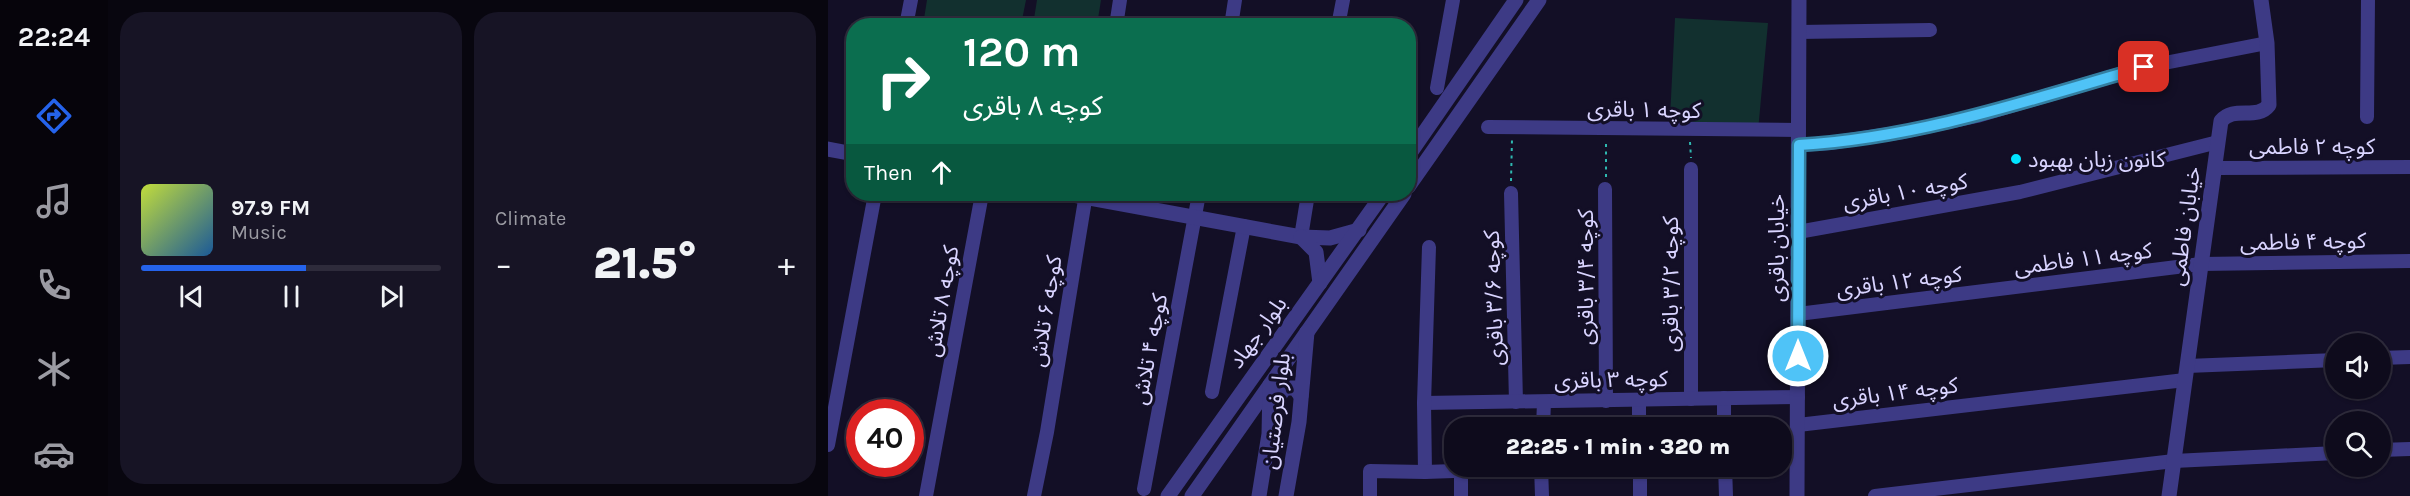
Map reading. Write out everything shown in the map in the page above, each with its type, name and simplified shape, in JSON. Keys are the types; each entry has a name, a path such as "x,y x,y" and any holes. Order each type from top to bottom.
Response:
{"street":[{"path":"908,18 911,0"},
{"path":"1232,18 1235,0"},
{"path":"1340,18 1343,0"},
{"path":"1437,88 1453,0"},
{"path":"1416,144 1516,0"},
{"path":"1416,176 1539,0"},
{"name":"خیابان باقری","path":"1797,496 1799,0"},
{"name":"خیابان فاطمی","path":"2169,496 2221,121 2231,113 2259,113 2269,105 2267,43 2261,0"},
{"path":"2367,117 2368,0"},
{"path":"1117,18 1120,2"},
{"path":"1799,32 1930,30"},
{"name":"کوچه ۱ باقری","path":"1488,127 1690,131 1799,138 1830,143 1903,132 1977,116 2144,67 2267,43"},
{"name":"کوچه ۱۰ باقری","path":"1798,232 2020,192 2218,142"},
{"path":"828,149 846,152"},
{"name":"کوچه ۲ فاطمی","path":"2214,168 2410,167"},
{"name":"کوچه ۳/۲ باقری","path":"1691,170 1691,399"},
{"name":"کوچه ۳/۴ باقری","path":"1605,189 1606,401"},
{"name":"کوچه ۳/۶ باقری","path":"1511,193 1516,402"},
{"path":"828,445 874,201"},
{"name":"کوچه ۸ تلاش","path":"926,496 981,201"},
{"name":"کوچه ۶ تلاش","path":"1034,496 1047,432 1085,201"},
{"path":"1116,201 1300,237 1330,238 1359,230"},
{"name":"کوچه ۴ تلاش","path":"1144,489 1198,201"},
{"path":"1300,237 1307,201"},
{"name":"بلوار جهاد","path":"1168,496 1378,201"},
{"name":"بلوار جهاد","path":"1192,496 1399,201"},
{"path":"1212,392 1244,226"},
{"path":"1300,237 1316,252 1320,283"},
{"path":"1425,472 1429,247"},
{"name":"کوچه ۴ فاطمی","path":"2201,264 2408,261"},
{"name":"کوچه ۱۱ فاطمی","path":"2005,288 2201,264"},
{"name":"کوچه ۱۲ باقری","path":"1798,314 2005,288"},
{"name":"بلوار فرصتیان","path":"1286,496 1301,396 1307,332"},
{"path":"2391,358 2410,357"},
{"name":"کوچه ۱۴ باقری","path":"1798,424 1996,401 2186,373 2325,361"},
{"name":"بلوار فرصتیان","path":"1259,496 1269,434 1270,385"},
{"path":"1269,409 1285,388 1294,388 1301,396"},
{"name":"کوچه ۳ باقری","path":"1425,403 1798,397"},
{"path":"1724,398 1724,417"},
{"path":"1639,400 1640,417"},
{"path":"1543,417 1544,402"},
{"path":"2391,450 2410,449"},
{"path":"1199,452 1215,464"},
{"path":"1875,496 2174,461 2325,454"},
{"path":"1370,496 1370,471 1444,471"},
{"path":"1461,477 1461,496"},
{"path":"1541,477 1542,496"},
{"path":"1640,477 1640,496"},
{"path":"1725,477 1726,496"}],"path":[{"path":"1511,193 1512,129"},
{"path":"1605,189 1606,129"},
{"path":"1690,131 1691,170"}],"green space":[{"path":"927,0 1026,0 1022,18 924,18"},
{"path":"1037,0 1101,0 1098,18 1034,18"},
{"path":"1675,18 1768,23 1758,131 1670,118"}],"place":[{"name":"کانون زبان بهبود","path":"2016,159"}],"route":[{"path":"1798,356 1799,145 1830,143 1903,132 1977,116 2144,67"}]}
